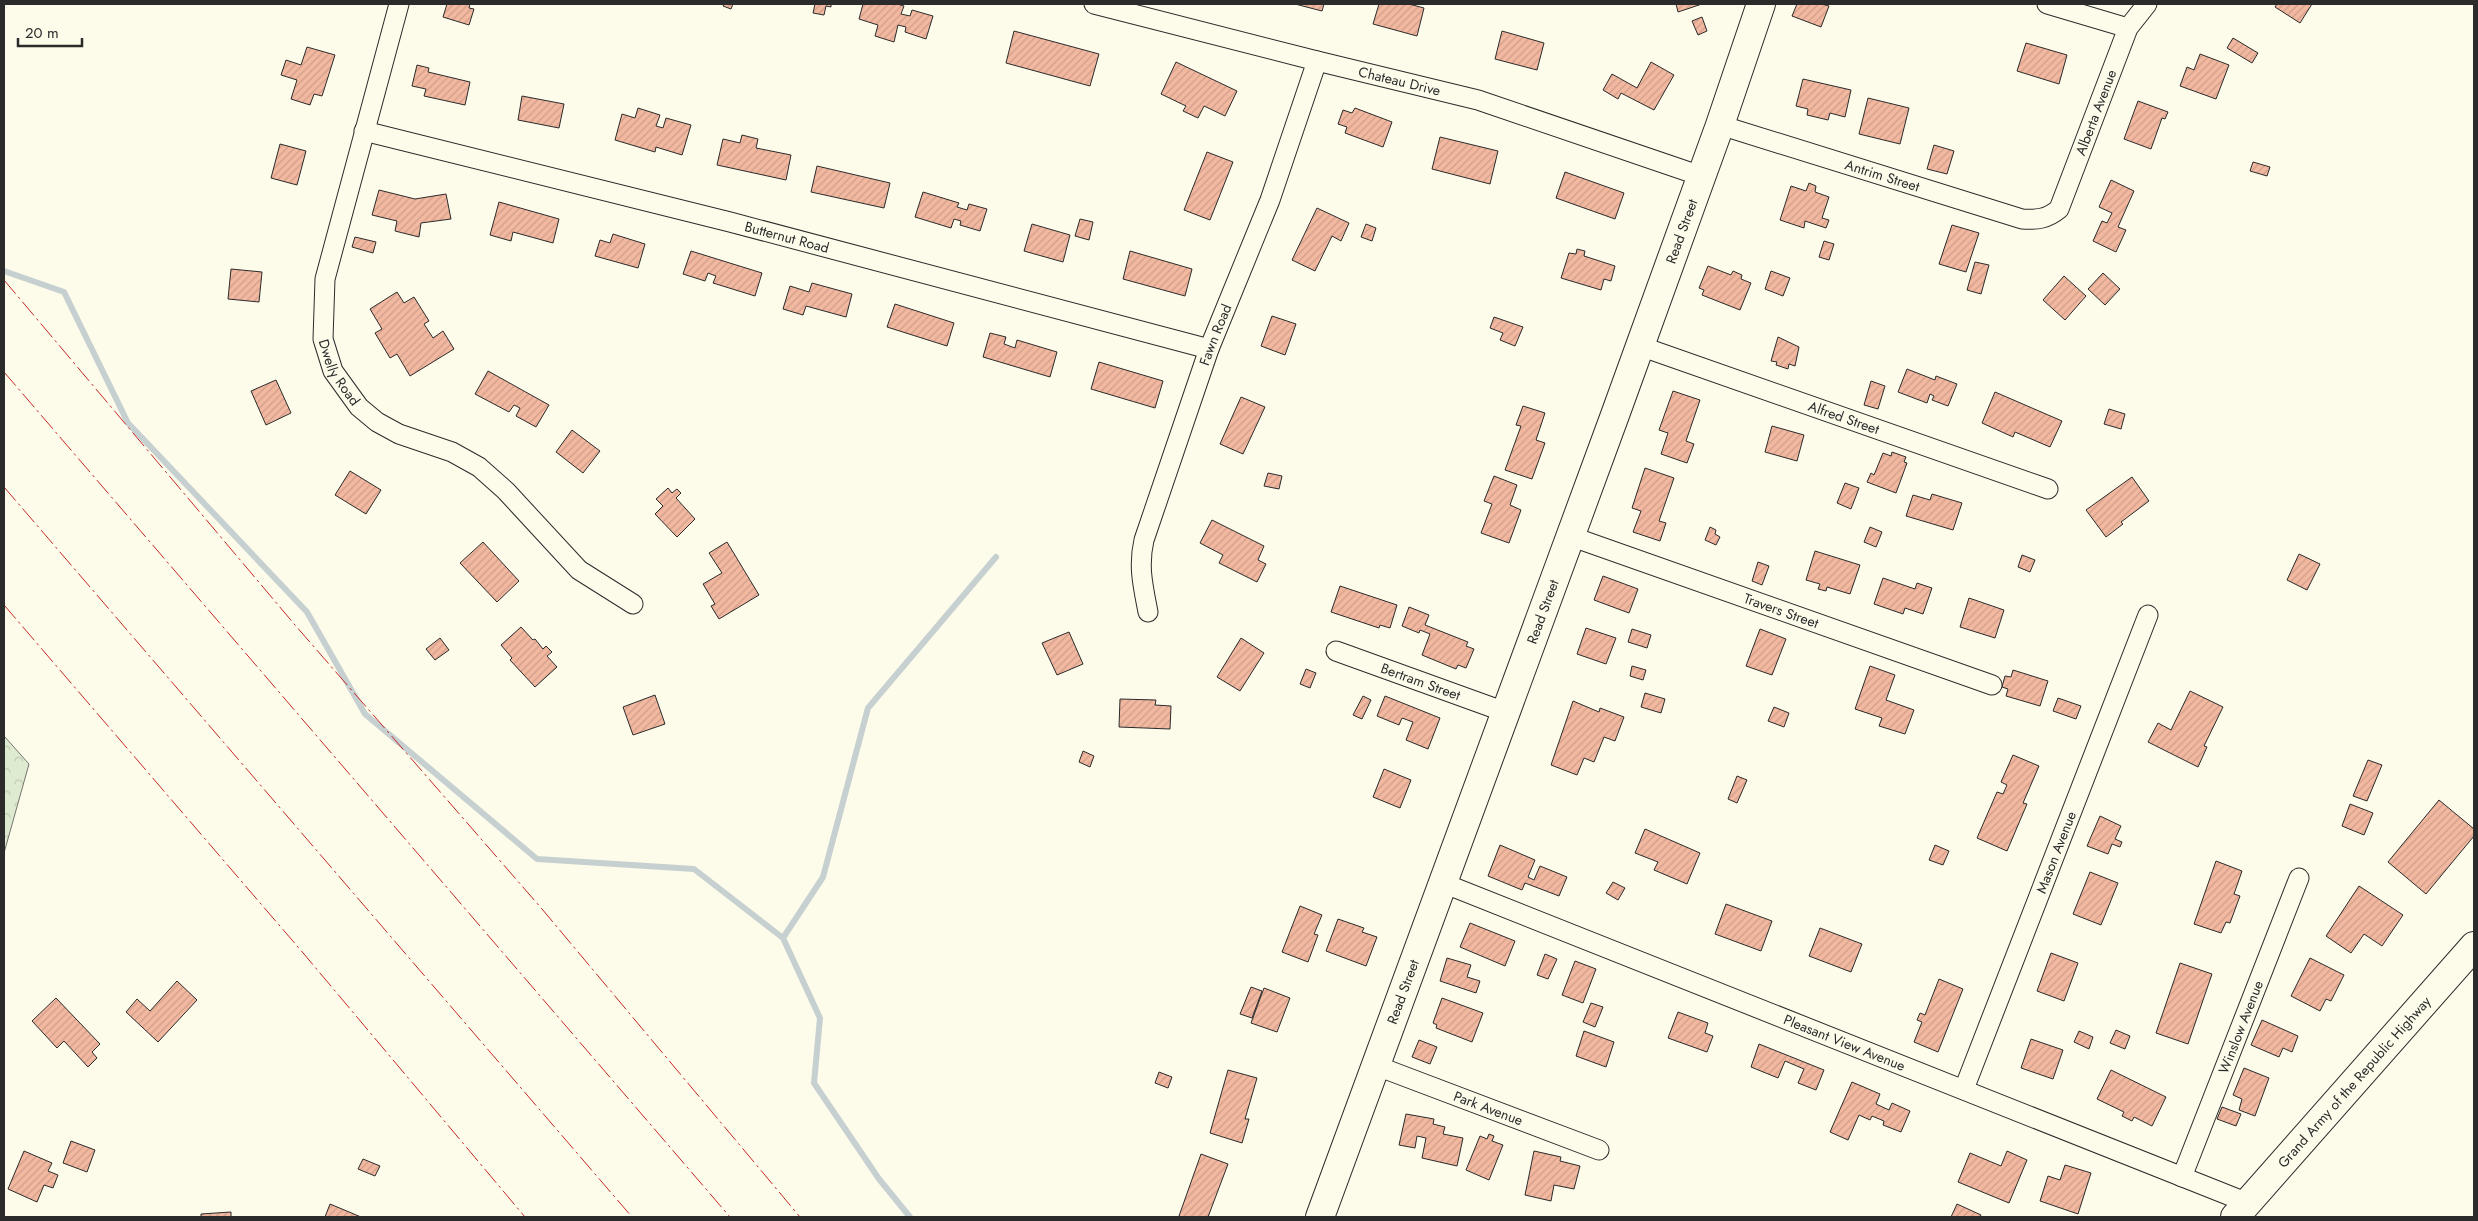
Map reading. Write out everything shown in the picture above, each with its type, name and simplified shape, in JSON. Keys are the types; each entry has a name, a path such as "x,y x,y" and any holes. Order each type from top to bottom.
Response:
{"main road":[{"name":"Read Street","path":"1320,1217 1640,346 1720,125 1761,4"},
{"name":"Grand Army of the Republic Highway","path":"2241,1210 2474,946"}],"street":[{"name":"Dwelly Road","path":"399,4 324,278 323,339 333,371 359,407 377,422 399,434 452,452 479,467 506,491 579,570 633,604"},
{"name":"Chateau Drive","path":"1094,4 1478,100 1701,176"},
{"path":"2047,4 2128,28"},
{"name":"Alberta Avenue","path":"2044,218 2059,209 2128,28 2147,4"},
{"name":"Fawn Road","path":"1148,612 1140,577 1140,558 1144,540 1208,349 1270,200 1317,61"},
{"name":"Antrim Street","path":"1720,125 2022,219 2044,218"},
{"name":"Butternut Road","path":"364,131 730,222 1208,349"},
{"name":"Alfred Street","path":"1640,346 2048,490"},
{"name":"Travers Street","path":"1570,536 1992,685"},
{"name":"Mason Avenue","path":"1964,1089 2148,615"},
{"name":"Bertram Street","path":"1336,651 1505,712"},
{"name":"Winslow Avenue","path":"2182,1177 2299,878"},
{"name":"Pleasant View Avenue","path":"1443,883 2182,1177 2241,1210"},
{"name":"Park Avenue","path":"1377,1066 1599,1150"}],"green space":[{"path":"4,736 29,764 4,853"}],"building":[{"path":"447,4 470,4 469,8 474,9 469,25 443,17"},
{"path":"724,4 733,4 731,9 723,6"},
{"path":"815,4 831,4 831,7 826,6 824,15 813,13"},
{"path":"863,4 897,4 904,6 901,14 910,16 912,10 933,16 926,39 905,32 906,27 898,25 894,42 875,36 878,25 859,19"},
{"path":"1295,4 1324,4 1322,11"},
{"path":"1379,4 1409,4 1424,8 1417,36 1373,24"},
{"path":"1676,4 1702,4 1678,12"},
{"path":"1797,4 1822,4 1829,6 1821,27 1792,16"},
{"path":"2277,4 2312,4 2300,23 2275,7"},
{"path":"1702,17 1707,31 1698,35 1692,21"},
{"path":"1014,31 1099,54 1090,86 1006,63"},
{"path":"1502,31 1544,43 1537,70 1495,59"},
{"path":"2233,38 2258,53 2252,63 2227,48"},
{"path":"2026,43 2067,55 2059,84 2017,71"},
{"path":"307,47 335,55 322,96 314,94 310,105 291,99 297,80 281,75 286,60 301,65"},
{"path":"2200,54 2229,65 2216,99 2180,86 2187,67 2194,70"},
{"path":"1176,62 1237,91 1225,116 1204,106 1198,118 1183,111 1186,106 1161,94"},
{"path":"1651,62 1674,75 1654,110 1621,93 1618,99 1603,90 1612,74 1637,88"},
{"path":"417,65 429,68 428,72 470,82 465,105 424,96 426,89 412,86"},
{"path":"1803,79 1851,90 1845,117 1830,113 1828,120 1807,115 1808,109 1796,106"},
{"path":"522,96 564,104 559,128 518,120"},
{"path":"1868,98 1909,108 1900,144 1859,134"},
{"path":"2138,101 2168,112 2165,119 2162,118 2151,149 2124,139"},
{"path":"638,108 660,115 656,126 663,128 666,118 691,125 682,155 656,147 655,152 615,140 622,114 635,118"},
{"path":"1355,108 1392,122 1383,147 1345,133 1347,127 1338,124 1343,110 1352,113"},
{"path":"742,135 758,139 756,148 791,155 786,180 717,165 723,139 740,143"},
{"path":"1440,137 1498,151 1490,184 1432,169"},
{"path":"280,144 306,151 297,185 271,178"},
{"path":"1934,145 1954,151 1947,174 1927,169"},
{"path":"1207,152 1233,162 1210,220 1184,210"},
{"path":"2253,162 2270,167 2267,176 2250,171"},
{"path":"817,166 890,183 884,208 811,192"},
{"path":"1565,172 1624,193 1615,219 1556,198"},
{"path":"2111,180 2134,191 2118,227 2126,230 2116,252 2093,241 2102,221 2107,223 2112,213 2099,207"},
{"path":"1809,183 1816,186 1815,192 1829,197 1822,218 1829,220 1826,228 1805,221 1804,228 1780,220 1791,186 1806,191"},
{"path":"379,190 415,199 446,194 451,219 421,223 419,237 395,231 397,221 372,215"},
{"path":"923,192 959,203 957,207 967,210 969,204 987,209 980,231 960,225 961,221 954,219 951,228 915,217"},
{"path":"499,202 559,219 553,243 513,232 511,241 490,235"},
{"path":"1317,208 1349,223 1341,241 1332,236 1315,271 1292,260"},
{"path":"1080,219 1093,222 1089,240 1075,236"},
{"path":"1032,224 1070,235 1063,262 1024,251"},
{"path":"1366,224 1376,228 1372,241 1361,237"},
{"path":"1952,225 1979,233 1966,272 1939,264"},
{"path":"613,234 645,244 638,268 595,256 600,240 610,243"},
{"path":"355,237 376,242 373,253 352,247"},
{"path":"1824,241 1834,244 1829,260 1819,257"},
{"path":"1577,249 1585,251 1584,256 1615,266 1611,281 1604,279 1601,290 1561,278 1569,253 1576,254"},
{"path":"691,251 762,273 755,296 713,283 716,276 708,273 705,281 683,274"},
{"path":"1130,251 1192,269 1185,296 1123,279"},
{"path":"1975,262 1989,265 1981,294 1967,290"},
{"path":"1708,266 1731,275 1733,271 1742,275 1741,279 1751,283 1740,310 1702,295 1704,290 1699,288"},
{"path":"231,269 262,272 259,302 228,299"},
{"path":"1771,271 1790,278 1783,296 1765,289"},
{"path":"2103,273 2120,289 2105,305 2088,289"},
{"path":"2064,276 2086,296 2065,320 2043,300"},
{"path":"812,283 852,294 846,317 806,306 803,315 783,309 790,286 809,292"},
{"path":"397,292 404,303 414,297 429,321 424,324 433,338 443,331 454,349 410,376 397,354 390,358 375,333 382,329 370,309"},
{"path":"895,304 954,323 947,346 887,327"},
{"path":"1272,316 1296,324 1285,355 1261,346"},
{"path":"1494,317 1523,327 1515,346 1500,340 1503,333 1490,328"},
{"path":"990,333 1006,337 1004,344 1015,348 1017,340 1057,352 1050,377 983,357"},
{"path":"1778,337 1799,347 1795,366 1789,364 1788,369 1776,365 1777,362 1771,361"},
{"path":"1099,362 1163,381 1155,408 1091,389"},
{"path":"1907,369 1935,380 1936,376 1957,384 1948,406 1932,400 1934,396 1930,394 1927,403 1898,392"},
{"path":"488,371 549,405 536,427 516,416 520,408 514,405 509,412 475,394"},
{"path":"276,380 291,413 266,425 251,391"},
{"path":"1871,381 1885,386 1878,409 1864,405"},
{"path":"1673,391 1700,400 1686,441 1694,444 1687,463 1661,454 1668,433 1659,430"},
{"path":"1995,392 2062,421 2050,447 2015,432 2013,437 1982,423"},
{"path":"1241,397 1265,407 1243,454 1220,444"},
{"path":"1523,406 1545,413 1536,440 1545,443 1532,479 1505,470 1521,426 1516,425"},
{"path":"2109,409 2125,414 2121,429 2104,424"},
{"path":"1772,426 1804,435 1797,461 1765,452"},
{"path":"572,430 600,451 583,473 556,452"},
{"path":"1892,452 1906,457 1904,462 1907,463 1896,493 1867,482 1871,473 1874,475 1883,453 1891,456"},
{"path":"1645,468 1674,478 1659,521 1666,523 1660,541 1633,532 1641,511 1632,508"},
{"path":"350,471 381,490 366,514 335,495"},
{"path":"1268,473 1282,476 1279,489 1264,486"},
{"path":"1494,476 1517,485 1510,505 1521,510 1509,543 1481,533 1492,504 1484,501"},
{"path":"2132,477 2149,501 2121,522 2123,524 2106,537 2086,510"},
{"path":"1845,483 1859,488 1851,509 1837,503"},
{"path":"668,488 672,493 677,489 681,493 676,498 695,519 677,537 655,514 663,506 656,499"},
{"path":"1932,494 1962,503 1953,530 1906,516 1913,495 1930,500"},
{"path":"1212,520 1264,546 1258,560 1266,564 1257,582 1219,563 1223,555 1200,543"},
{"path":"1710,527 1716,530 1715,534 1720,537 1716,545 1705,540"},
{"path":"1870,527 1882,532 1876,547 1864,542"},
{"path":"483,542 519,581 497,602 460,563"},
{"path":"727,542 759,595 719,619 711,606 715,604 703,584 722,573 709,553"},
{"path":"1815,551 1860,565 1850,594 1827,587 1826,591 1818,589 1820,584 1806,580"},
{"path":"2299,554 2320,564 2307,590 2287,580"},
{"path":"2022,555 2035,560 2030,572 2018,567"},
{"path":"1758,562 1769,566 1762,585 1752,581"},
{"path":"1603,576 1638,589 1629,613 1594,600"},
{"path":"1883,578 1915,589 1917,583 1932,588 1923,614 1905,608 1903,614 1874,604"},
{"path":"1340,586 1397,605 1390,628 1380,625 1379,628 1331,612"},
{"path":"1969,598 2004,610 1995,638 1960,627"},
{"path":"1409,607 1429,615 1425,625 1468,642 1466,646 1474,649 1466,668 1458,665 1456,669 1422,655 1430,634 1420,630 1419,633 1402,626"},
{"path":"521,627 543,649 546,646 552,652 547,656 557,667 535,687 510,660 512,658 501,645"},
{"path":"1586,628 1616,638 1606,664 1577,654"},
{"path":"1632,629 1651,635 1647,648 1628,642"},
{"path":"1760,629 1786,639 1772,675 1746,666"},
{"path":"1069,632 1083,664 1057,675 1042,643"},
{"path":"440,638 449,650 435,660 426,649"},
{"path":"1241,638 1264,653 1240,691 1217,677"},
{"path":"1632,666 1646,670 1643,680 1630,676"},
{"path":"1870,666 1895,675 1886,700 1914,710 1905,734 1879,726 1882,718 1855,709"},
{"path":"1306,669 1316,673 1310,688 1300,684"},
{"path":"2013,670 2048,681 2040,706 2006,696 2008,689 2002,687 2005,676 2011,677"},
{"path":"2190,691 2223,707 2204,746 2207,747 2198,767 2148,742 2158,723 2171,730"},
{"path":"1645,693 1665,699 1661,713 1641,707"},
{"path":"655,695 665,724 633,735 623,707"},
{"path":"1363,696 1371,700 1362,719 1353,715"},
{"path":"1385,696 1440,718 1428,749 1406,740 1413,722 1402,718 1399,725 1377,716"},
{"path":"2058,698 2081,706 2076,719 2053,711"},
{"path":"1120,699 1156,700 1155,705 1171,706 1170,729 1119,727"},
{"path":"1573,701 1599,712 1600,708 1624,717 1615,741 1604,737 1594,762 1584,758 1577,775 1551,765"},
{"path":"1774,707 1789,713 1784,727 1768,721"},
{"path":"1083,751 1094,756 1090,767 1079,762"},
{"path":"2013,755 2039,766 2023,803 2027,804 2007,851 1977,838 1997,792 2003,794 2007,785 2001,782"},
{"path":"2368,760 2382,765 2367,801 2353,796"},
{"path":"1384,769 1411,780 1400,808 1373,797"},
{"path":"1737,776 1747,780 1737,803 1728,799"},
{"path":"2439,800 2474,829 2474,836 2426,894 2388,862"},
{"path":"2350,804 2373,813 2364,835 2342,826"},
{"path":"2100,816 2121,826 2115,839 2122,842 2120,847 2112,844 2108,854 2087,846"},
{"path":"1645,829 1700,853 1687,884 1654,870 1658,862 1635,853"},
{"path":"1500,845 1535,860 1528,877 1534,880 1540,866 1567,877 1559,896 1525,883 1522,890 1488,876"},
{"path":"1935,845 1949,851 1943,865 1929,860"},
{"path":"2216,861 2242,871 2234,894 2240,896 2230,923 2226,922 2221,933 2194,924"},
{"path":"2090,872 2118,883 2101,925 2073,914"},
{"path":"1613,882 1625,888 1618,900 1606,893"},
{"path":"2359,886 2403,915 2382,946 2364,934 2351,953 2326,936"},
{"path":"1726,904 1772,921 1761,951 1715,934"},
{"path":"1300,906 1322,915 1314,934 1318,935 1308,962 1282,952"},
{"path":"1338,919 1364,928 1362,932 1377,937 1366,966 1326,951"},
{"path":"1470,923 1515,941 1505,966 1460,947"},
{"path":"1820,928 1862,944 1851,972 1809,956"},
{"path":"2051,953 2078,963 2064,1001 2037,991"},
{"path":"1545,954 1557,959 1548,979 1537,975"},
{"path":"1447,958 1471,965 1467,977 1480,981 1476,993 1440,981"},
{"path":"2310,958 2344,975 2331,1001 2326,999 2320,1011 2291,996"},
{"path":"1575,961 1596,969 1583,1003 1562,995"},
{"path":"2180,963 2212,974 2188,1044 2156,1033"},
{"path":"1939,979 1963,989 1938,1052 1914,1042 1922,1022 1917,1020 1920,1013 1925,1015"},
{"path":"177,981 197,1000 158,1042 126,1012 137,999 150,1011"},
{"path":"1251,987 1262,991 1252,1018 1240,1014"},
{"path":"1264,988 1290,998 1277,1032 1251,1023"},
{"path":"56,998 100,1044 92,1052 97,1058 88,1067 64,1041 57,1048 32,1021"},
{"path":"1442,998 1483,1013 1472,1042 1436,1028 1437,1025 1433,1023"},
{"path":"1591,1003 1603,1007 1595,1027 1583,1022"},
{"path":"1678,1012 1708,1023 1705,1033 1713,1036 1707,1052 1668,1038"},
{"path":"2262,1020 2298,1036 2292,1052 2283,1048 2279,1057 2251,1045"},
{"path":"2116,1030 2130,1036 2125,1049 2110,1043"},
{"path":"1584,1031 1614,1042 1606,1067 1576,1056"},
{"path":"2079,1031 2093,1037 2089,1049 2074,1042"},
{"path":"2031,1039 2063,1050 2053,1079 2021,1068"},
{"path":"1419,1040 1437,1047 1430,1064 1412,1057"},
{"path":"1759,1044 1824,1070 1816,1090 1798,1083 1804,1069 1785,1061 1778,1078 1751,1067"},
{"path":"2244,1068 2269,1078 2255,1116 2239,1110 2242,1099 2233,1095"},
{"path":"1228,1070 1257,1078 1245,1119 1249,1119 1242,1143 1210,1133"},
{"path":"2111,1070 2166,1097 2152,1126 2134,1117 2132,1121 2122,1116 2124,1112 2097,1099"},
{"path":"1159,1072 1172,1077 1168,1088 1155,1083"},
{"path":"1852,1082 1880,1094 1876,1104 1889,1110 1892,1103 1910,1111 1901,1132 1883,1125 1884,1121 1872,1116 1870,1120 1859,1115 1848,1140 1830,1132"},
{"path":"2222,1107 2241,1114 2236,1126 2217,1119"},
{"path":"1406,1114 1434,1119 1433,1124 1445,1127 1443,1134 1463,1138 1457,1166 1422,1158 1426,1138 1417,1136 1415,1148 1399,1145"},
{"path":"1489,1134 1494,1136 1492,1141 1503,1145 1489,1180 1466,1170 1480,1136 1487,1139"},
{"path":"71,1141 95,1150 87,1172 63,1163"},
{"path":"24,1151 52,1163 48,1171 58,1175 53,1188 44,1185 37,1202 8,1189"},
{"path":"1534,1151 1561,1157 1560,1161 1580,1166 1574,1189 1554,1185 1551,1201 1525,1195"},
{"path":"2007,1151 2027,1160 2009,1203 1958,1182 1970,1153 2001,1166"},
{"path":"1201,1154 1228,1164 1208,1217 1182,1217 1179,1216"},
{"path":"363,1159 380,1166 375,1176 358,1169"},
{"path":"2065,1165 2091,1173 2078,1214 2040,1201 2048,1176 2060,1180"},
{"path":"330,1204 361,1217 325,1217"},
{"path":"1957,1204 1981,1215 1980,1217 1951,1217"},
{"path":"231,1212 231,1217 201,1217 201,1214"}],"waterway":[{"path":"4,271 64,292 128,423 307,612 365,714 537,859 694,869 783,938 820,1018 814,1083 879,1179 910,1217"},
{"path":"783,938 823,877 868,708 996,557"}],"power":[{"path":"4,280 295,625 542,909 800,1217"},
{"path":"4,372 730,1217"},
{"path":"4,487 632,1217"},
{"path":"4,605 304,954 525,1217"}]}
